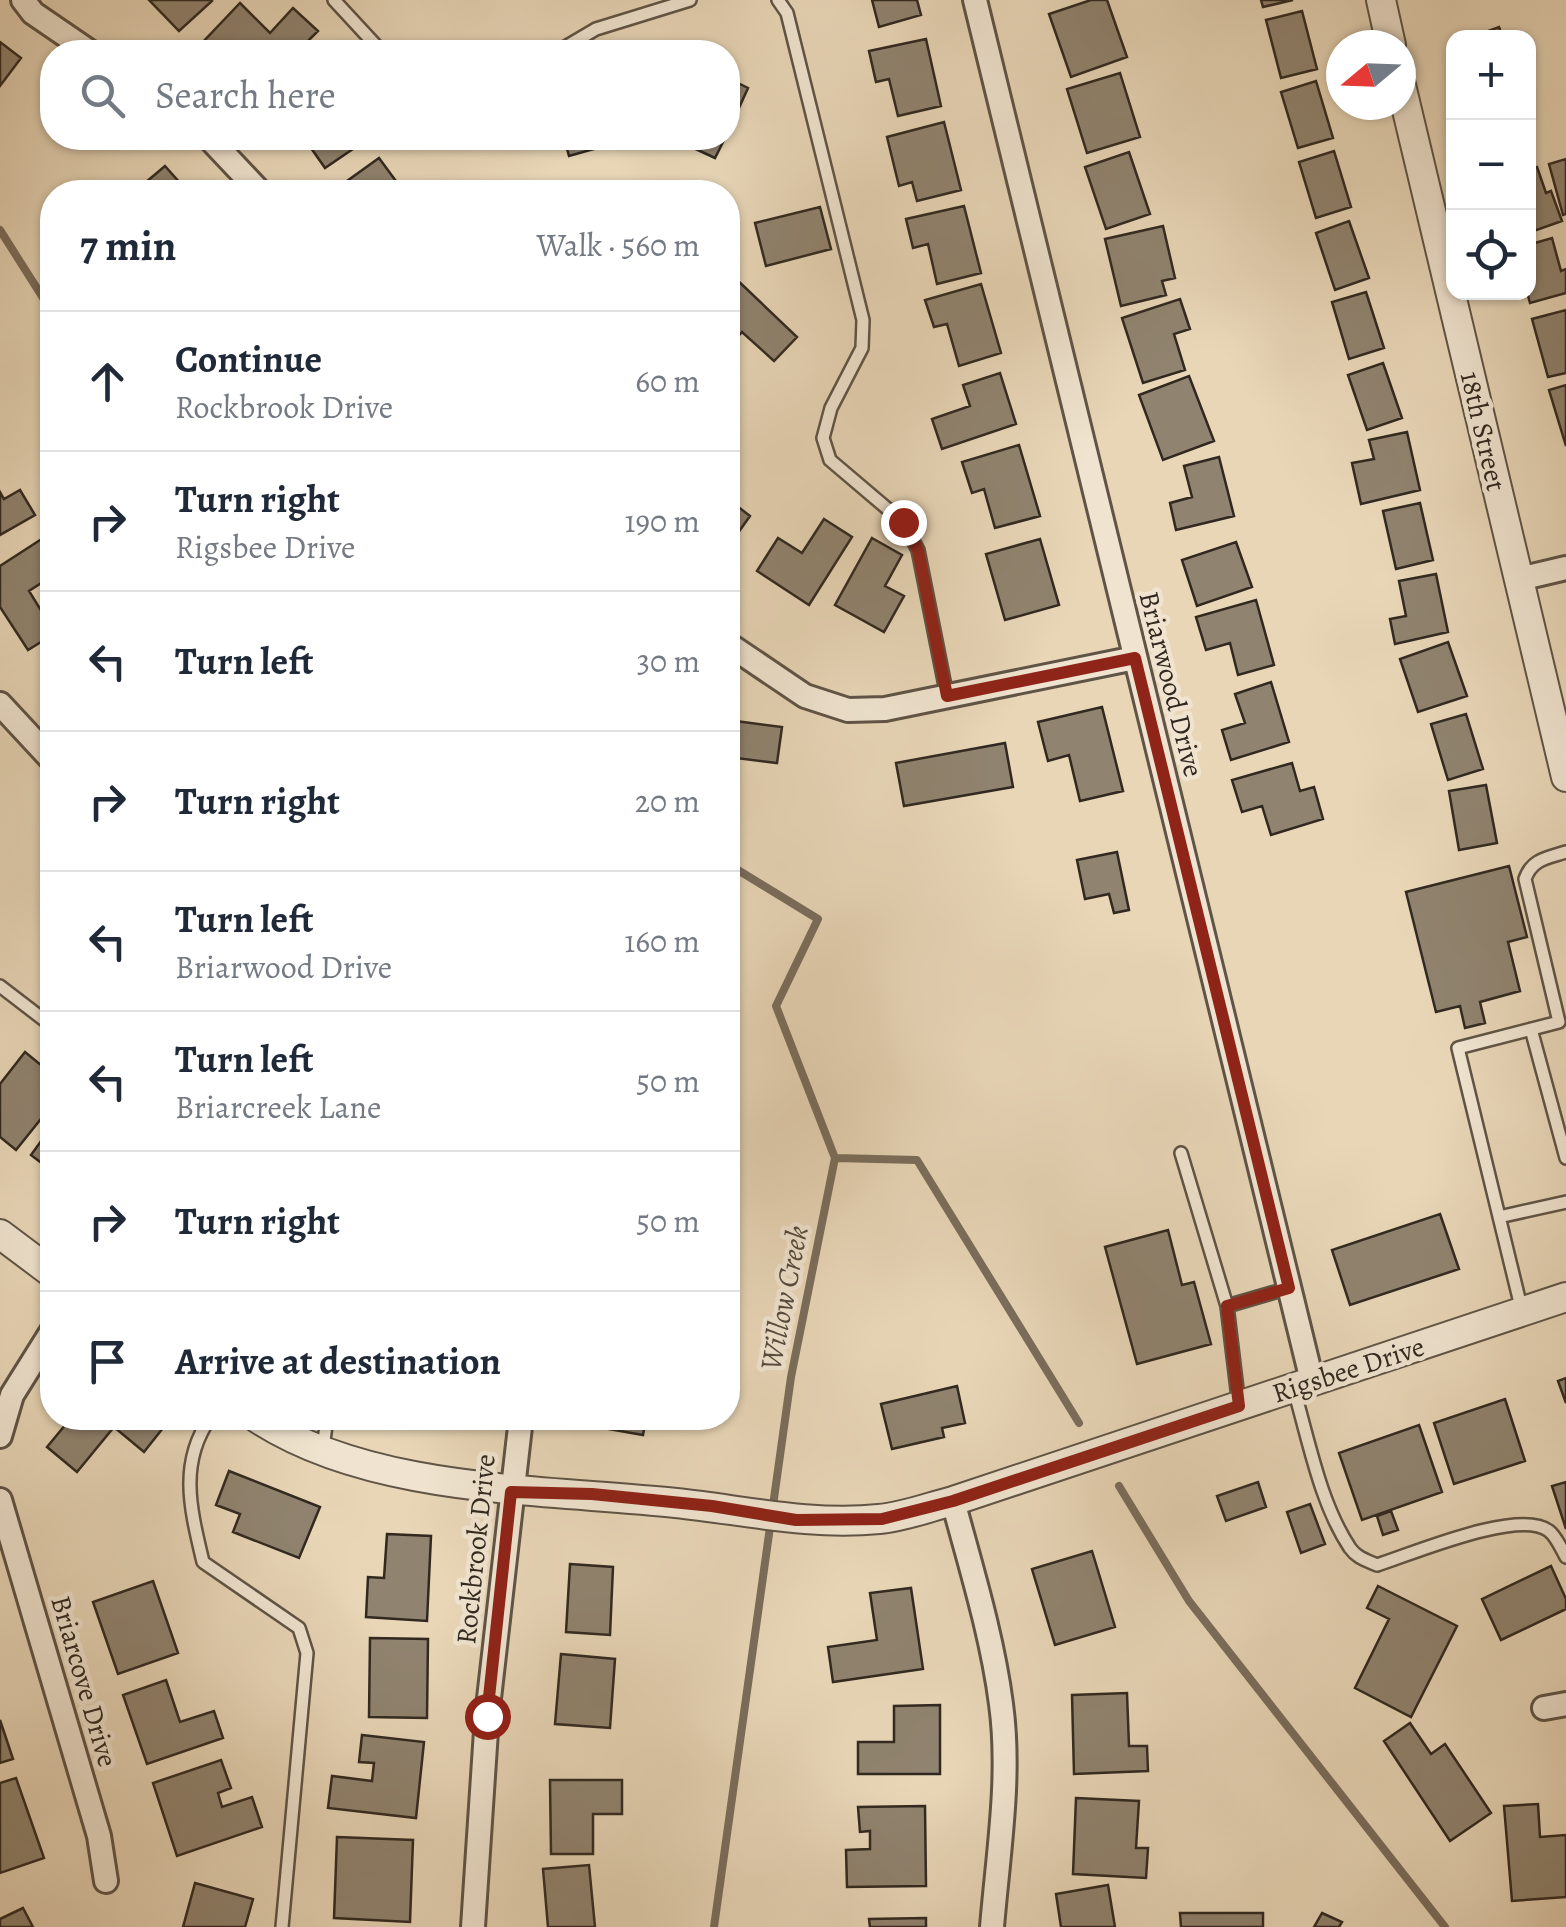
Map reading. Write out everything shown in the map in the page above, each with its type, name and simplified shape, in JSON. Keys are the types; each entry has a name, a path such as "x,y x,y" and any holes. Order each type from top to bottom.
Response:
{"street":[{"path":"23,0 34,13 73,40"},
{"name":"Briarwood Drive","path":"975,0 1289,1288 1302,1384"},
{"path":"1380,0 1387,30"},
{"name":"18th Street","path":"1409,120 1519,580 1551,691 1566,777"},
{"path":"220,150 249,180"},
{"path":"1519,580 1566,568"},
{"path":"740,652 805,696 848,710 885,709 1135,658"},
{"path":"0,704 40,747"},
{"path":"0,1234 40,1264"},
{"name":"Rigsbee Drive","path":"280,1430 322,1452 511,1492 592,1494 712,1506 796,1520 882,1519 953,1501 1566,1296"},
{"path":"0,1436 12,1395 40,1350"},
{"name":"Rockbrook Drive","path":"473,1927 487,1716 519,1430"},
{"name":"Briarcove Drive","path":"0,1500 99,1836 106,1881"},
{"path":"953,1501 985,1618 1002,1706 1004,1788 992,1927"}],"lane":[{"path":"334,0 371,40"},
{"path":"577,40 596,29 690,0"},
{"path":"778,0 787,13 863,320 862,348 831,408 823,438 830,460 903,522 918,550 947,696"},
{"path":"1522,1311 1458,1048 1562,1022 1524,878 1537,861 1566,852"},
{"path":"0,986 40,1017"},
{"path":"1531,1028 1566,1158"},
{"path":"1181,1152 1227,1306 1239,1406"},
{"path":"1500,1218 1566,1202"},
{"path":"1227,1306 1289,1288"},
{"path":"1302,1384 1326,1496 1350,1547 1360,1558 1377,1564 1500,1526 1529,1524 1550,1531 1566,1558"},
{"path":"203,1430 191,1453 188,1495 203,1562 299,1628 306,1653 282,1927"},
{"path":"322,1452 325,1430"}],"building":[{"path":"149,0 211,0 212,1 179,31"},
{"path":"872,0 917,0 921,15 879,27"},
{"path":"1091,0 1107,0 1127,57 1071,77 1049,14"},
{"path":"1261,0 1293,0 1263,7"},
{"path":"240,3 270,33 293,8 318,31 309,40 205,40"},
{"path":"1302,11 1317,69 1281,78 1266,20"},
{"path":"926,39 941,106 898,116 889,79 876,82 869,51"},
{"path":"0,42 21,58 0,86"},
{"path":"1120,73 1140,137 1087,153 1067,89"},
{"path":"1316,81 1333,138 1298,148 1281,92"},
{"path":"740,84 748,88 740,106"},
{"path":"944,122 961,190 917,201 912,182 899,186 887,137"},
{"path":"312,150 351,150 325,168"},
{"path":"567,150 590,150 569,156"},
{"path":"698,150 719,150 715,158"},
{"path":"1334,151 1351,207 1316,218 1299,162"},
{"path":"1129,152 1150,214 1106,229 1085,167"},
{"path":"379,158 395,180 348,180"},
{"path":"1566,159 1566,214 1563,215 1549,164"},
{"path":"165,166 177,180 148,180"},
{"path":"1536,167 1546,193 1551,191 1562,221 1536,230 1536,210"},
{"path":"964,206 981,273 937,284 928,244 913,248 906,219"},
{"path":"820,207 831,249 766,266 755,223"},
{"path":"1349,221 1369,278 1335,290 1316,233"},
{"path":"1163,226 1175,278 1162,281 1166,295 1121,306 1105,239"},
{"path":"1552,238 1561,271 1566,269 1566,293 1530,303 1529,300 1536,300 1536,243"},
{"path":"740,283 797,337 774,361 742,332 740,334"},
{"path":"981,284 1001,353 959,366 947,324 934,327 925,300"},
{"path":"1366,292 1384,348 1349,359 1332,302"},
{"path":"1180,299 1190,329 1174,334 1185,370 1143,383 1122,318"},
{"path":"1566,310 1566,373 1548,377 1532,319"},
{"path":"1383,363 1402,418 1367,430 1348,375"},
{"path":"1000,373 1016,424 942,449 932,419 970,406 963,385"},
{"path":"1189,376 1214,441 1163,460 1139,395"},
{"path":"1566,385 1566,446 1549,390"},
{"path":"1407,432 1420,490 1361,504 1352,463 1374,459 1369,440"},
{"path":"1019,445 1040,516 995,528 984,489 972,493 962,462"},
{"path":"1219,457 1234,516 1176,530 1170,503 1192,497 1184,466"},
{"path":"20,490 35,515 0,535 0,492 4,499"},
{"path":"1420,503 1433,560 1396,569 1383,511"},
{"path":"740,508 750,516 740,530"},
{"path":"824,519 852,537 809,605 757,571 778,538 802,553"},
{"path":"872,538 902,555 885,586 904,596 884,632 835,605"},
{"path":"1040,539 1059,605 1005,620 986,554"},
{"path":"40,540 40,584 29,591 40,609 40,642 28,650 0,607 0,566"},
{"path":"1236,542 1252,587 1197,606 1182,560"},
{"path":"1436,574 1448,632 1395,644 1390,619 1406,616 1399,581"},
{"path":"1256,600 1274,665 1238,675 1230,643 1206,650 1196,617"},
{"path":"1448,642 1467,696 1418,712 1400,659"},
{"path":"1271,682 1289,742 1231,760 1222,730 1245,723 1235,694"},
{"path":"1102,707 1123,791 1080,801 1069,755 1048,761 1038,722"},
{"path":"1466,714 1483,769 1448,780 1431,724"},
{"path":"740,722 782,727 777,763 740,758"},
{"path":"1005,743 1013,787 904,806 896,763"},
{"path":"1292,763 1300,791 1314,787 1323,819 1271,835 1262,806 1242,812 1232,780"},
{"path":"1486,785 1497,843 1459,850 1449,791"},
{"path":"1117,852 1129,910 1114,913 1109,894 1085,899 1077,860"},
{"path":"1509,866 1527,937 1508,942 1520,991 1480,1002 1485,1023 1465,1028 1460,1006 1436,1012 1406,892"},
{"path":"25,1052 40,1064 40,1120 16,1150 0,1137 0,1084"},
{"path":"40,1143 40,1162 31,1155"},
{"path":"1440,1214 1459,1269 1350,1305 1332,1250"},
{"path":"1168,1230 1182,1285 1194,1282 1211,1344 1137,1364 1105,1247"},
{"path":"1566,1378 1566,1403 1558,1381"},
{"path":"957,1386 965,1423 942,1428 944,1437 892,1449 881,1404"},
{"path":"1505,1399 1525,1461 1454,1484 1434,1423"},
{"path":"1419,1425 1442,1492 1362,1520 1339,1453"},
{"path":"61,1430 112,1430 77,1472 47,1447"},
{"path":"118,1430 161,1430 144,1452"},
{"path":"614,1430 644,1430 643,1435"},
{"path":"229,1471 320,1507 299,1558 233,1532 240,1514 216,1505"},
{"path":"1258,1482 1266,1507 1226,1521 1217,1496"},
{"path":"1566,1482 1566,1529 1552,1486"},
{"path":"1310,1504 1325,1544 1301,1553 1287,1512"},
{"path":"1391,1511 1398,1530 1383,1535 1377,1516"},
{"path":"387,1534 431,1536 427,1621 366,1617 368,1577 384,1578"},
{"path":"1092,1551 1115,1627 1055,1645 1032,1569"},
{"path":"570,1564 613,1567 610,1635 566,1632"},
{"path":"1551,1566 1566,1599 1566,1609 1501,1640 1482,1599"},
{"path":"153,1581 178,1653 118,1674 93,1602"},
{"path":"1378,1586 1457,1626 1411,1717 1355,1688 1389,1619 1367,1608"},
{"path":"911,1588 923,1669 833,1682 828,1647 877,1640 870,1593"},
{"path":"370,1638 428,1639 427,1718 369,1717"},
{"path":"561,1654 615,1659 610,1728 555,1724"},
{"path":"166,1680 180,1722 214,1711 223,1738 147,1764 123,1695"},
{"path":"1127,1693 1129,1746 1147,1746 1148,1771 1074,1774 1072,1695"},
{"path":"940,1705 940,1774 858,1774 858,1742 894,1742 894,1706"},
{"path":"0,1720 13,1759 0,1763"},
{"path":"1410,1723 1431,1754 1445,1744 1491,1813 1450,1841 1384,1741"},
{"path":"362,1735 424,1742 416,1818 328,1808 332,1776 372,1781 374,1763 359,1762"},
{"path":"221,1760 231,1788 218,1793 222,1807 252,1797 262,1827 177,1856 153,1783"},
{"path":"16,1778 44,1858 0,1873 0,1783"},
{"path":"550,1780 622,1780 622,1814 593,1814 593,1854 551,1854"},
{"path":"1076,1798 1139,1801 1136,1848 1148,1848 1146,1878 1073,1874"},
{"path":"1538,1804 1540,1837 1566,1835 1566,1897 1512,1901 1504,1806"},
{"path":"925,1806 926,1886 847,1887 846,1850 870,1849 870,1831 860,1832 858,1807"},
{"path":"337,1837 413,1840 410,1922 334,1918"},
{"path":"589,1865 595,1927 548,1927 543,1869"},
{"path":"195,1883 253,1899 245,1927 183,1927"},
{"path":"1108,1885 1115,1927 1061,1927 1056,1894"},
{"path":"23,1908 33,1927 0,1927 0,1919"},
{"path":"1180,1913 1263,1913 1263,1927 1181,1927"},
{"path":"1322,1913 1342,1922 1339,1927 1314,1927"},
{"path":"926,1918 926,1927 870,1927 869,1919"}],"waterway":[{"name":"Willow Creek","path":"0,230 40,293"},
{"name":"Willow Creek","path":"714,1927 791,1377 835,1158 776,1006 818,919 740,871"},
{"path":"835,1158 917,1160 1079,1423"},
{"path":"1119,1486 1189,1601 1445,1927"}],"route":[{"path":"487,1716 511,1492 592,1494 830,1521 882,1519 953,1501 1239,1406 1227,1306 1289,1288 1135,658 947,696 918,550 903,522"}]}
